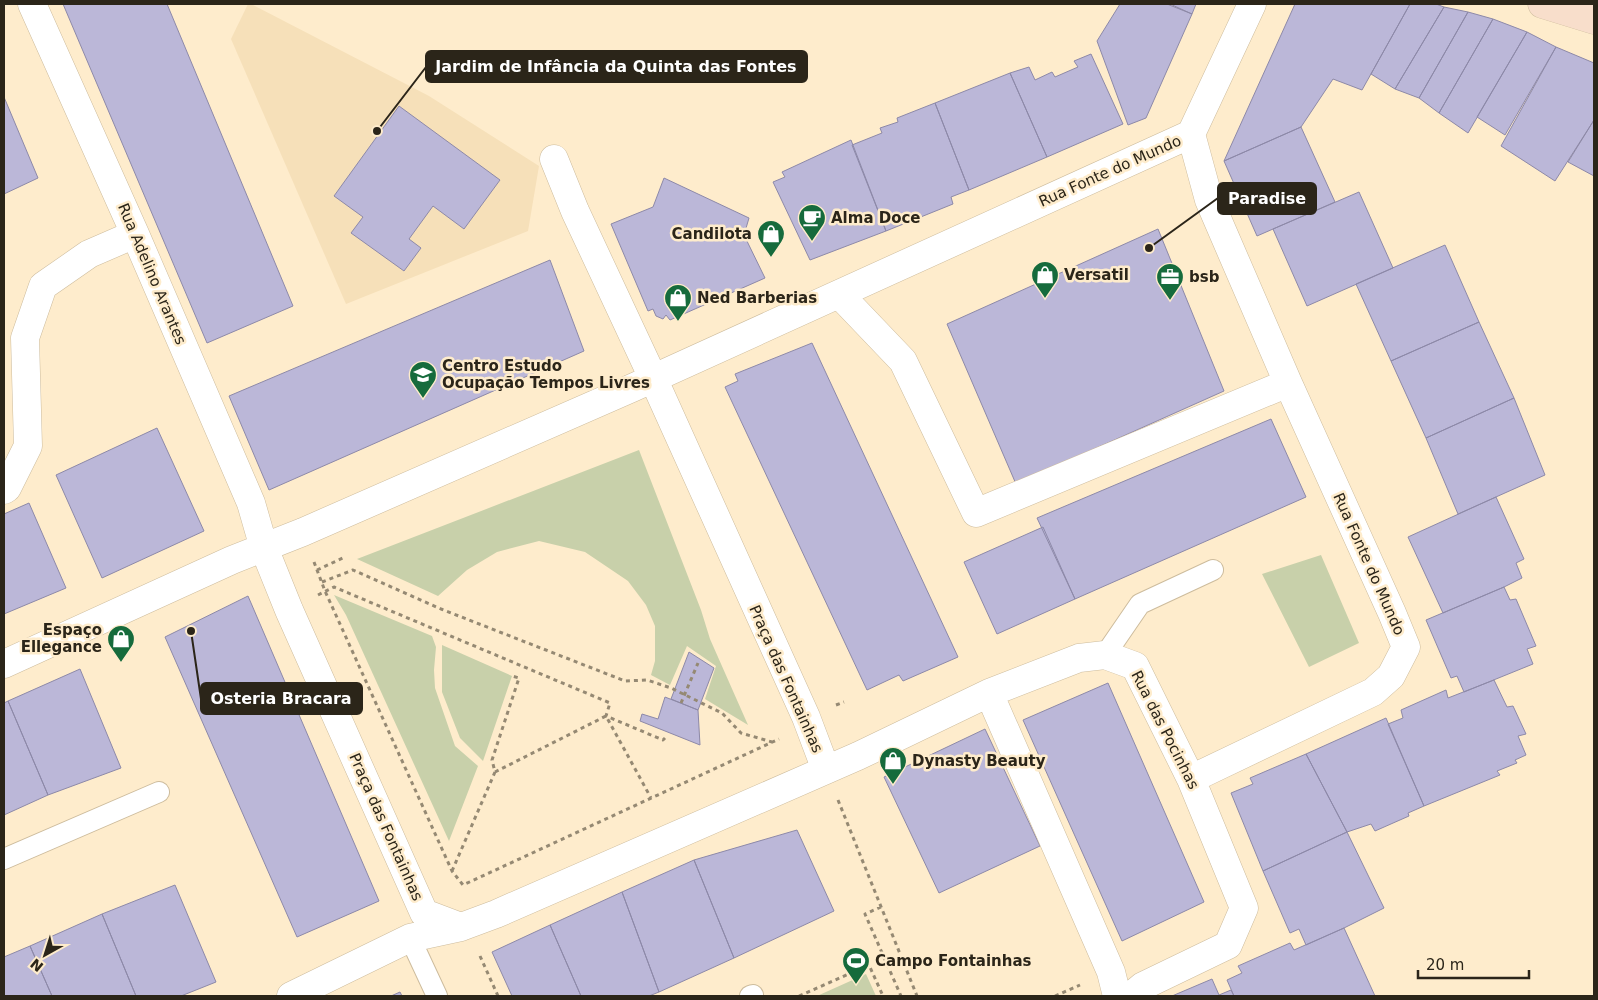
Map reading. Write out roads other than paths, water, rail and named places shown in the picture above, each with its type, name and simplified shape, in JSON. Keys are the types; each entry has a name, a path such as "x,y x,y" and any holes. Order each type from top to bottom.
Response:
{"street":[{"name":"Rua Adelino Arantes","path":"32,4 135,234 251,502 264,548"},
{"path":"1191,134 1252,4"},
{"path":"1542,4 1594,20"},
{"name":"Rua Fonte do Mundo","path":"653,378 1191,134 1208,200 1406,647 1391,676 1372,692 1191,780"},
{"name":"Praça das Fontainhas","path":"264,548 289,610 424,913 461,927 496,914 826,770 806,717 653,378 575,212 554,159"},
{"path":"4,490 8,488 28,446 25,338 43,286 89,254 135,234"},
{"path":"839,294 903,361 976,513 1288,383"},
{"path":"4,664 232,560 264,548 653,378"},
{"path":"826,770 989,693 1079,658 1105,654"},
{"name":"Rua das Pocinhas","path":"1105,654 1135,666 1191,780 1244,908 1228,945 1143,986 1131,996"},
{"path":"989,693 1111,972 1117,996"},
{"path":"291,996 410,938 461,927"}],"lane":[{"path":"1105,654 1140,604 1213,570"},
{"path":"4,859 159,792"},
{"path":"410,938 437,996"}],"place":[{"name":"Jardim de Infância da Quinta das Fontes","path":"377,131"},
{"name":"Alma Doce","path":"812,242"},
{"name":"Paradise","path":"1149,248"},
{"name":"Candilota","path":"771,258"},
{"name":"Versatil","path":"1045,299"},
{"name":"bsb","path":"1170,301"},
{"name":"Ned Barberias","path":"678,322"},
{"name":"Centro Estudo Ocupação Tempos Livres","path":"423,399"},
{"name":"Osteria Bracara","path":"191,631"},
{"name":"Espaço Ellegance","path":"121,663"},
{"name":"Dynasty Beauty","path":"893,785"},
{"name":"Campo Fontainhas","path":"856,985"}]}
